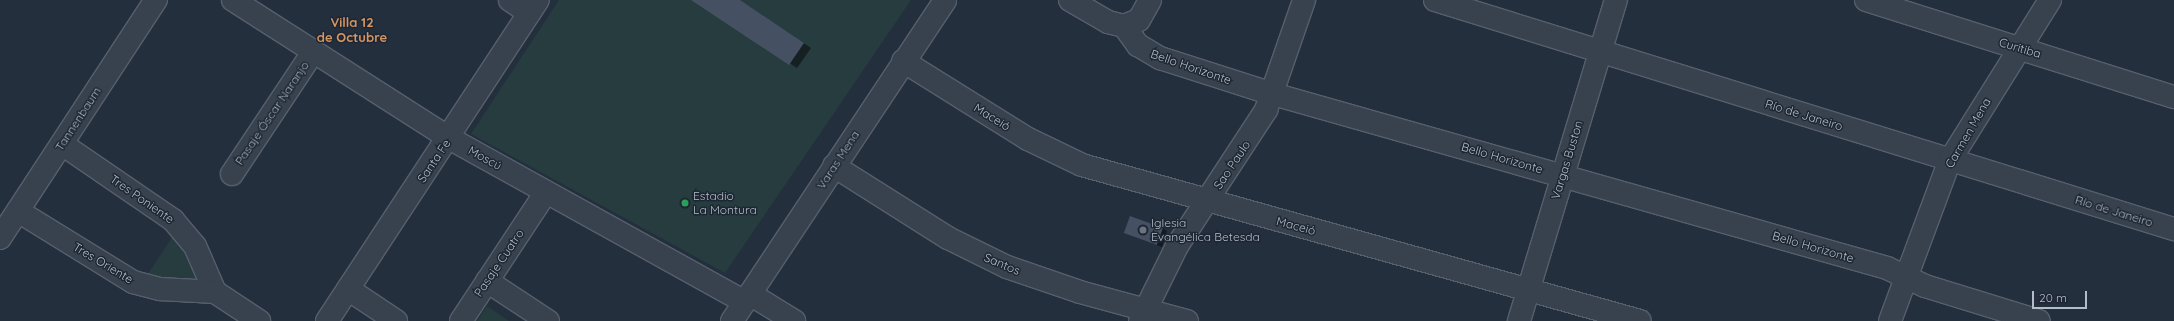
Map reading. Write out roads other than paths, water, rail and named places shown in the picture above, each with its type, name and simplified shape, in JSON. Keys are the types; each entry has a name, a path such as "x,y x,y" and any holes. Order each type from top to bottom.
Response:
{"street":[{"name":"Tannenbaum","path":"0,238 156,0"},
{"name":"Moscú","path":"233,0 542,199 794,321"},
{"path":"510,0 534,6"},
{"name":"Varas Mena","path":"732,321 945,0"},
{"path":"1070,0 1108,22 1124,26 1139,20 1150,0"},
{"name":"Sao Paulo","path":"1142,315 1177,246 1206,201 1247,143 1273,94 1304,0"},
{"name":"Río de Janeiro","path":"1435,0 2174,229"},
{"name":"Vargas Buston","path":"1519,321 1616,0"},
{"name":"Curitiba","path":"1866,0 2174,97"},
{"name":"Carmen Mena","path":"1890,321 1905,276 1950,160 2050,0"},
{"name":"Santa Fe","path":"327,321 449,138 534,6"},
{"name":"Bello Horizonte","path":"1124,26 1138,45 1160,58 1273,94 1887,268 1925,286 2039,321"},
{"name":"Pasaje Óscar Naranjo","path":"232,174 313,52"},
{"name":"Maceió","path":"903,62 1053,152 1105,172 1640,321"},
{"name":"Tres Poniente","path":"62,144 173,220 195,246 215,292"},
{"name":"Santos","path":"834,166 977,254 1043,281 1142,315 1187,321"},
{"name":"Pasaje Cuatro","path":"461,321 542,199"},
{"name":"Tres Oriente","path":"18,211 133,282 160,290 215,292"},
{"path":"487,281 548,321"},
{"path":"348,289 396,321"},
{"path":"215,292 259,321"}],"place":[{"name":"Estadio La Montura","path":"685,203"},
{"name":"Iglesia Evangélica Betesda","path":"1143,230"}],"district":[{"name":"Villa 12 de Octubre","path":"352,30"}]}
